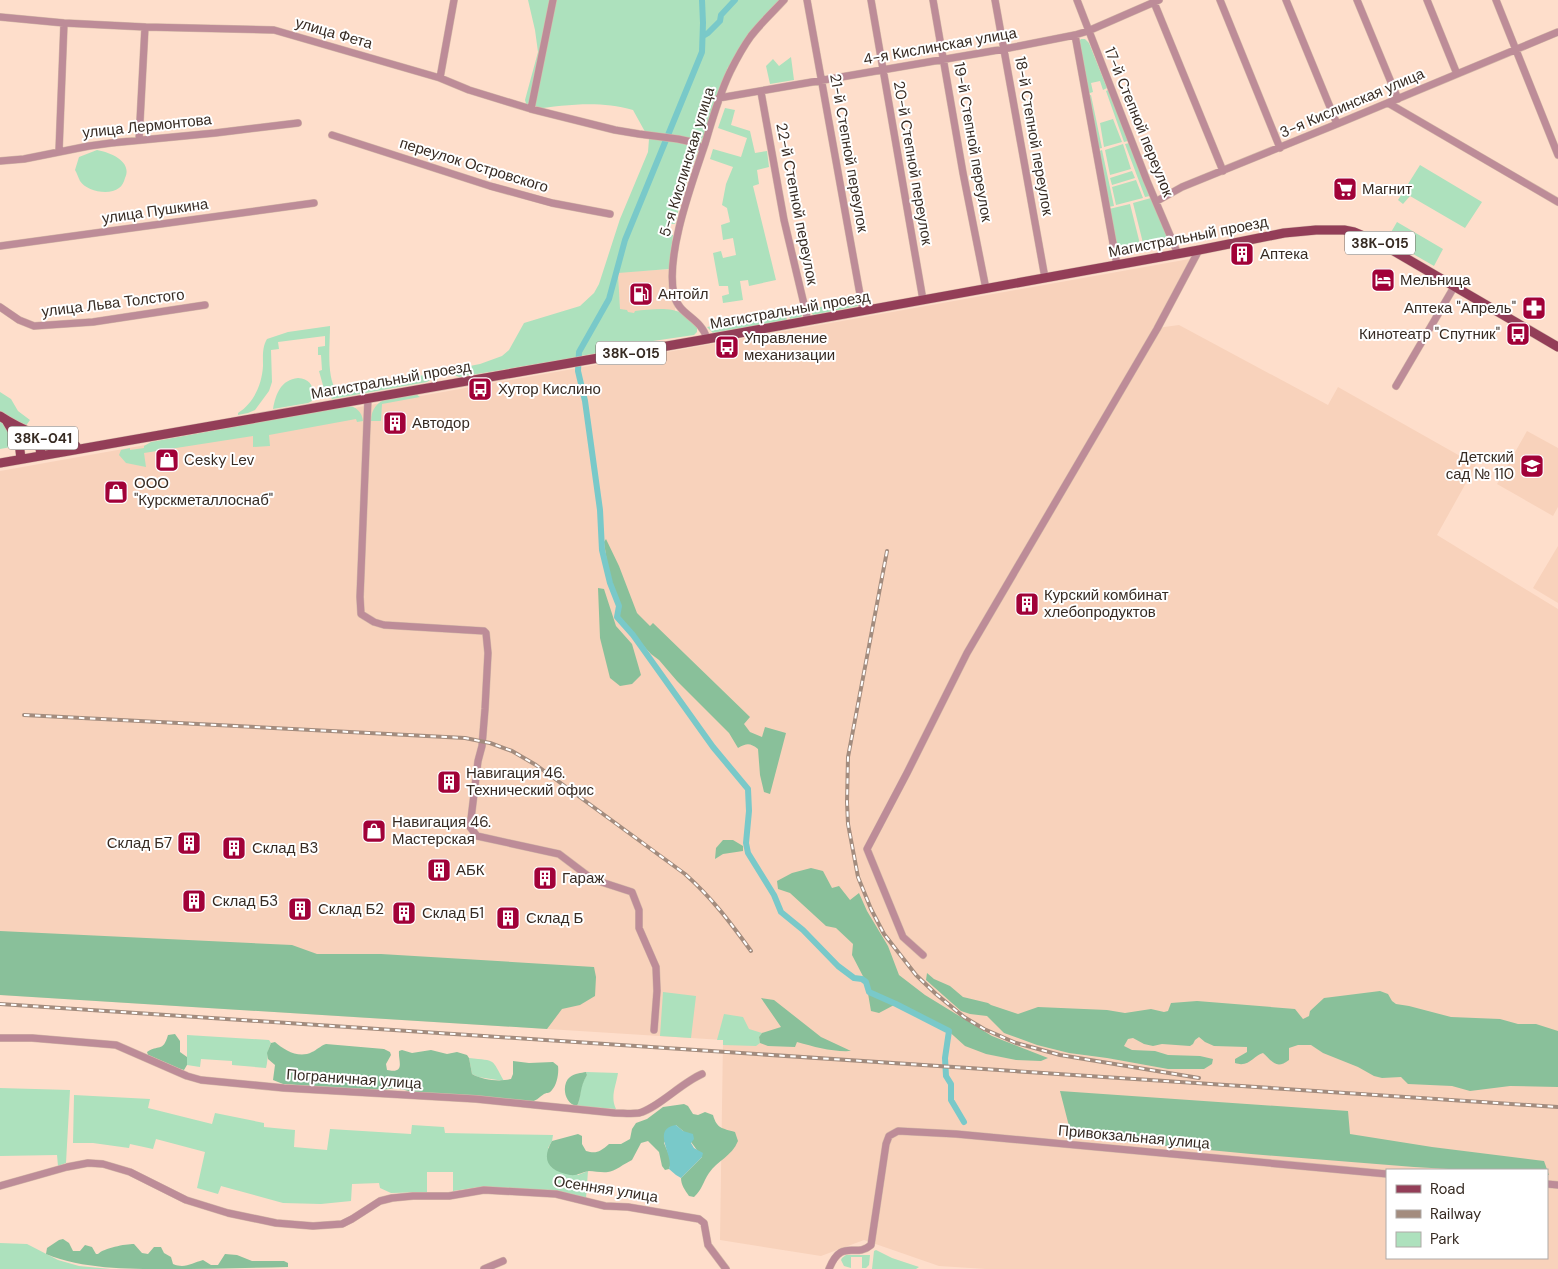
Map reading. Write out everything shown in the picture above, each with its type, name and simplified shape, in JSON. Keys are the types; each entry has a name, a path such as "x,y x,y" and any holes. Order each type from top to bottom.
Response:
{"main road":[{"name":"Магистральный проезд","path":"0,463 808,321 1284,233 1316,230 1354,232 1384,245 1558,347"},
{"name":"38К-041","path":"3,418 55,442 84,447"},
{"path":"3,418 19,442 21,459"},
{"path":"26,429 36,439 41,455"}],"street":[{"path":"440,78 454,0"},
{"path":"532,109 553,0"},
{"name":"5-я Кислинская улица","path":"707,339 699,323 678,305 673,287 673,267 681,222 719,98 729,73 751,36 784,0"},
{"name":"21-й Степной переулок","path":"806,0 863,311"},
{"name":"20-й Степной переулок","path":"871,0 923,300"},
{"name":"19-й Степной переулок","path":"933,0 963,173 986,289"},
{"name":"18-й Степной переулок","path":"995,0 1046,278"},
{"name":"17-й Степной переулок","path":"1076,0 1147,181 1178,254"},
{"path":"1220,0 1280,148"},
{"path":"1286,0 1337,124"},
{"path":"1357,0 1398,99"},
{"path":"1428,0 1457,74"},
{"path":"1496,0 1558,155"},
{"path":"1155,1 1223,171"},
{"name":"4-я Кислинская улица","path":"719,98 1075,35 1155,1"},
{"name":"улица Фета","path":"0,17 64,23 145,27 274,30 440,78 469,90 532,109 615,130 692,142 703,149"},
{"path":"59,151 64,23"},
{"path":"139,140 145,27"},
{"name":"3-я Кислинская улица","path":"1156,201 1182,187 1558,32"},
{"path":"1075,35 1117,265"},
{"name":"22-й Степной переулок","path":"761,92 784,220 808,321"},
{"path":"1388,103 1558,202"},
{"name":"улица Лермонтова","path":"0,161 24,159 89,146 298,123"},
{"name":"переулок Островского","path":"332,135 490,186 552,203 610,214"},
{"name":"улица Пушкина","path":"0,246 314,203"},
{"path":"923,955 903,937 867,849 908,773 967,653 1152,337 1199,250"},
{"path":"1396,386 1454,287"},
{"name":"улица Льва Толстого","path":"0,307 19,320 34,326 92,322 205,305"},
{"path":"368,398 360,597 361,614 374,622 384,624 484,631 486,633 488,653 482,746 478,761 470,827 477,836 559,854 592,879 632,892 639,910 639,928 656,967 657,990 654,1030"},
{"name":"Пограничная улица","path":"0,1038 32,1038 116,1045 187,1076 201,1080 284,1088 476,1099 634,1114 647,1110 688,1080 702,1074"},
{"name":"Привокзальная улица","path":"829,1269 834,1257 841,1252 865,1249 872,1242 887,1139 892,1133 908,1130 1386,1174"},
{"name":"Осенняя улица","path":"0,1186 67,1167 88,1163 103,1164 130,1172 170,1193 205,1206 249,1218 276,1223 313,1226 342,1224 380,1201 392,1198 449,1196 484,1190 556,1194 605,1206 628,1207 699,1218 704,1223 708,1245 726,1269"},
{"path":"484,1269 503,1261"}],"shaded area":[{"path":"1195,258 1157,328 1179,325 1328,405 1338,387 1476,465 1437,535 1558,609 1558,1269 986,1269 939,1266 864,1240 821,1256 720,1240 723,1040 0,995 0,471"},
{"path":"675,269 675,315 620,315 618,272"},
{"name":"Детский сад № 110","path":"1527,431 1558,448 1558,507 1553,516 1497,484"},
{"path":"1558,546 1558,603 1533,588"}],"green space":[{"path":"528,0 779,0 748,34 730,67 728,67 682,196 675,224 671,224 668,234 673,235 669,269 618,273 620,309 634,313 635,311 659,309 672,310 685,315 697,328 697,332 694,335 653,341 635,347 580,356 590,331 582,343 578,357 459,377 452,375 443,376 427,382 332,399 324,389 319,371 322,370 321,355 318,355 318,347 325,346 325,336 278,342 279,349 271,350 272,382 269,391 255,410 238,415 249,404 259,386 267,339 288,332 330,326 330,370 337,392 480,364 502,356 509,350 524,323 580,306 594,293 599,284 620,219 648,152 649,139 633,110 595,104 532,109 527,107 525,100 538,52"},
{"path":"1085,39 1089,43 1107,88 1103,90 1100,81 1091,83 1093,92 1087,94 1079,41"},
{"path":"791,57 794,80 770,84 766,66 773,59 779,66"},
{"path":"1108,90 1128,141 1124,142 1106,91"},
{"path":"1091,95 1102,148 1097,149 1088,96"},
{"path":"725,108 735,110 731,125 750,131 755,153 767,151 769,167 757,170 759,184 753,186 776,280 749,286 748,280 740,281 743,300 723,303 722,296 729,294 728,286 719,286 713,253 721,251 723,258 736,255 733,238 723,240 721,225 730,222 727,208 722,205 726,184 733,167 710,159 713,149 741,157 747,138 718,128"},
{"path":"1113,119 1122,142 1104,147 1100,123"},
{"path":"1129,143 1150,196 1145,197 1125,144"},
{"path":"1123,144 1131,169 1110,175 1105,150"},
{"path":"97,150 119,158 126,167 127,172 120,187 110,192 92,190 83,185 75,170 79,157"},
{"path":"1102,150 1114,206 1108,207 1098,152"},
{"path":"1420,165 1482,202 1465,228 1410,196 1403,204 1398,200"},
{"path":"1132,171 1135,178 1112,185 1110,178"},
{"path":"1136,180 1143,198 1116,205 1112,187"},
{"path":"1151,198 1169,238 1143,243 1133,203"},
{"path":"1130,204 1140,244 1116,247 1109,209"},
{"path":"1397,222 1443,249 1434,266 1387,239"},
{"path":"858,300 858,306 813,315 809,309"},
{"path":"803,308 801,317 790,319 788,311"},
{"path":"785,312 787,320 713,333 707,327"},
{"path":"298,378 307,380 311,385 313,389 312,401 273,409 283,384"},
{"path":"0,392 11,399 18,411 30,420 11,447 0,449"},
{"path":"416,394 420,397 382,404 381,421 371,421 372,413 380,402 393,397"},
{"path":"347,406 358,410 363,421 357,422 356,419 269,435 270,446 253,447 253,436 144,453 146,467 126,463 119,455 121,450 144,448 144,446 151,442"},
{"path":"606,539 619,566 637,613 650,626 653,623 750,717 744,724 750,732 762,737 765,727 786,733 770,794 764,792 760,775 758,749 748,744 738,748 729,733 617,617 619,606 610,583 604,542"},
{"path":"598,588 604,589 616,626 632,644 641,675 632,684 620,686 610,678 600,638"},
{"path":"723,840 733,840 743,846 743,851 723,854 715,859 716,848"},
{"path":"811,868 823,871 832,888 839,886 850,900 859,893 867,911 888,946 899,975 925,995 992,1036 1048,1058 1041,1061 1016,1060 986,1054 965,1046 944,1027 896,1004 879,1013 871,1011 866,982 852,955 853,944 836,928 826,926 790,893 778,889 777,881 792,873"},
{"path":"0,931 292,945 317,954 381,954 594,967 596,977 595,996 580,1005 562,1009 547,1029 0,995"},
{"path":"927,973 934,979 950,986 963,997 988,1003 1018,1014 1038,1007 1107,1010 1125,1013 1151,1009 1164,1012 1168,1011 1171,1003 1197,1001 1295,1009 1303,1019 1309,1016 1310,1011 1324,998 1380,991 1388,994 1396,1004 1451,1017 1500,1019 1518,1024 1536,1024 1558,1031 1558,1087 1510,1086 1470,1091 1452,1086 1408,1084 1401,1077 1382,1078 1374,1076 1358,1067 1323,1053 1311,1045 1298,1045 1289,1048 1289,1060 1285,1063 1274,1063 1263,1053 1248,1063 1240,1064 1235,1063 1235,1059 1247,1052 1247,1047 1214,1046 1199,1037 1190,1046 1162,1044 1153,1046 1133,1038 1128,1039 1124,1046 1132,1050 1155,1051 1168,1055 1200,1056 1213,1059 1212,1064 1204,1069 1168,1069 1069,1053 1037,1045 1004,1033 987,1016 961,1011 926,980"},
{"path":"663,992 696,996 691,1038 660,1036"},
{"path":"761,998 774,1000 821,1037 851,1051 830,1050 797,1042 795,1047 768,1046 760,1043 759,1037 762,1033 781,1027"},
{"path":"724,1014 743,1017 749,1029 762,1033 759,1037 760,1043 756,1046 723,1045 723,1040 717,1040"},
{"path":"175,1034 180,1041 180,1052 187,1057 187,1065 184,1070 148,1055 147,1052 162,1046 168,1035"},
{"path":"187,1035 269,1040 271,1043 266,1068 232,1065 232,1061 201,1059 200,1067 187,1065"},
{"path":"275,1042 287,1051 302,1055 326,1044 384,1049 390,1052 391,1055 386,1064 387,1070 393,1071 397,1070 400,1066 399,1051 412,1053 431,1050 447,1054 457,1052 467,1055 472,1074 491,1080 511,1079 513,1061 529,1063 553,1062 558,1066 558,1075 551,1091 529,1102 413,1092 396,1088 375,1091 283,1084 273,1080 275,1065 268,1059 267,1053 271,1043"},
{"path":"469,1058 492,1062 504,1081 478,1077 472,1074"},
{"path":"586,1072 618,1073 613,1096 616,1109 577,1106 582,1084 587,1075"},
{"path":"586,1072 587,1075 577,1106 569,1102 565,1093 565,1084 572,1076"},
{"path":"0,1088 70,1090 66,1163 58,1166 57,1155 0,1156"},
{"path":"1060,1091 1348,1111 1350,1134 1432,1147 1544,1161 1547,1169 1449,1169 1251,1154 1094,1139 1070,1130"},
{"path":"74,1095 150,1099 148,1108 212,1124 215,1113 264,1123 264,1127 295,1130 294,1147 327,1150 330,1129 411,1134 412,1125 444,1127 445,1133 553,1135 548,1148 578,1175 588,1171 586,1198 479,1187 453,1191 453,1172 427,1172 427,1192 391,1193 380,1188 379,1183 352,1184 351,1201 321,1204 283,1203 221,1186 218,1194 197,1188 205,1152 156,1139 153,1149 130,1144 129,1148 93,1143 73,1143"},
{"path":"684,1104 688,1106 693,1114 698,1115 705,1112 713,1115 718,1125 723,1129 735,1132 738,1141 732,1151 712,1169 699,1192 694,1197 689,1196 682,1185 681,1178 702,1157 683,1131 676,1125 664,1143 670,1159 669,1169 665,1170 662,1166 659,1152 648,1141 641,1143 632,1160 610,1172 589,1171 570,1175 556,1171 549,1164 547,1154 552,1141 578,1134 582,1136 582,1144 586,1151 598,1152 609,1144 621,1144 630,1139 632,1129 636,1123 647,1119 663,1107"},
{"path":"63,1239 69,1243 73,1251 80,1251 85,1245 92,1247 96,1254 110,1248 130,1244 134,1244 142,1253 148,1254 154,1247 161,1247 164,1253 171,1257 173,1264 181,1266 203,1260 211,1265 218,1265 225,1254 237,1255 252,1261 284,1261 288,1263 288,1267 212,1269 120,1268 75,1263 46,1254 47,1248"},
{"path":"0,1243 27,1244 58,1260 79,1266 111,1269 0,1269"},
{"path":"876,1250 892,1258 919,1267 916,1269 872,1269 874,1251"},
{"path":"846,1255 870,1255 869,1265 866,1268 862,1268 862,1257 851,1257 851,1268 844,1266 841,1260"}],"water":[{"path":"676,1125 683,1131 693,1134 694,1139 691,1143 694,1148 703,1153 702,1157 681,1178 669,1169 669,1157 664,1137 668,1128"}],"waterway":[{"path":"702,0 702,52 625,240 609,299 579,352 578,371 585,401 600,510 602,550 610,583 619,606 617,617 633,635 713,747 748,789 749,811 746,843 748,853 774,895 781,912 803,930 838,966 854,978 862,979 866,982 869,992 949,1031 945,1058 946,1076 951,1084 951,1100 964,1122"},
{"path":"703,36 720,21 721,15 735,0"}],"railway":[{"path":"887,551 848,757 847,802 848,824 858,877 884,934 916,975 964,1017 984,1029 1016,1043 1060,1055 1199,1078"},
{"path":"24,715 465,738 490,743 512,751 536,765 685,874 704,892 751,951"},
{"path":"0,1004 1558,1107"}],"place":[{"name":"Магнит","path":"1345,189"},
{"name":"Аптека","path":"1242,254"},
{"name":"Мельница","path":"1383,280"},
{"name":"Антойл","path":"641,294"},
{"name":"Аптека \"Апрель\"","path":"1534,308"},
{"name":"Кинотеатр \"Спутник\"","path":"1518,334"},
{"name":"Управление механизации","path":"727,347"},
{"name":"Хутор Кислино","path":"480,389"},
{"name":"Автодор","path":"395,423"},
{"name":"Cesky Lev","path":"167,460"},
{"name":"Детский сад № 110","path":"1532,466"},
{"name":"ООО \"Курскметаллоснаб\"","path":"116,492"},
{"name":"Курский комбинат хлебопродуктов","path":"1027,604"},
{"name":"Навигация 46. Технический офис","path":"449,782"},
{"name":"Навигация 46. Мастерская","path":"374,831"},
{"name":"Склад Б7","path":"189,843"},
{"name":"Склад В3","path":"234,848"},
{"name":"АБК","path":"439,870"},
{"name":"Гараж","path":"545,878"},
{"name":"Склад Б3","path":"194,901"},
{"name":"Склад Б2","path":"300,909"},
{"name":"Склад Б1","path":"404,913"},
{"name":"Склад Б","path":"508,918"}]}
